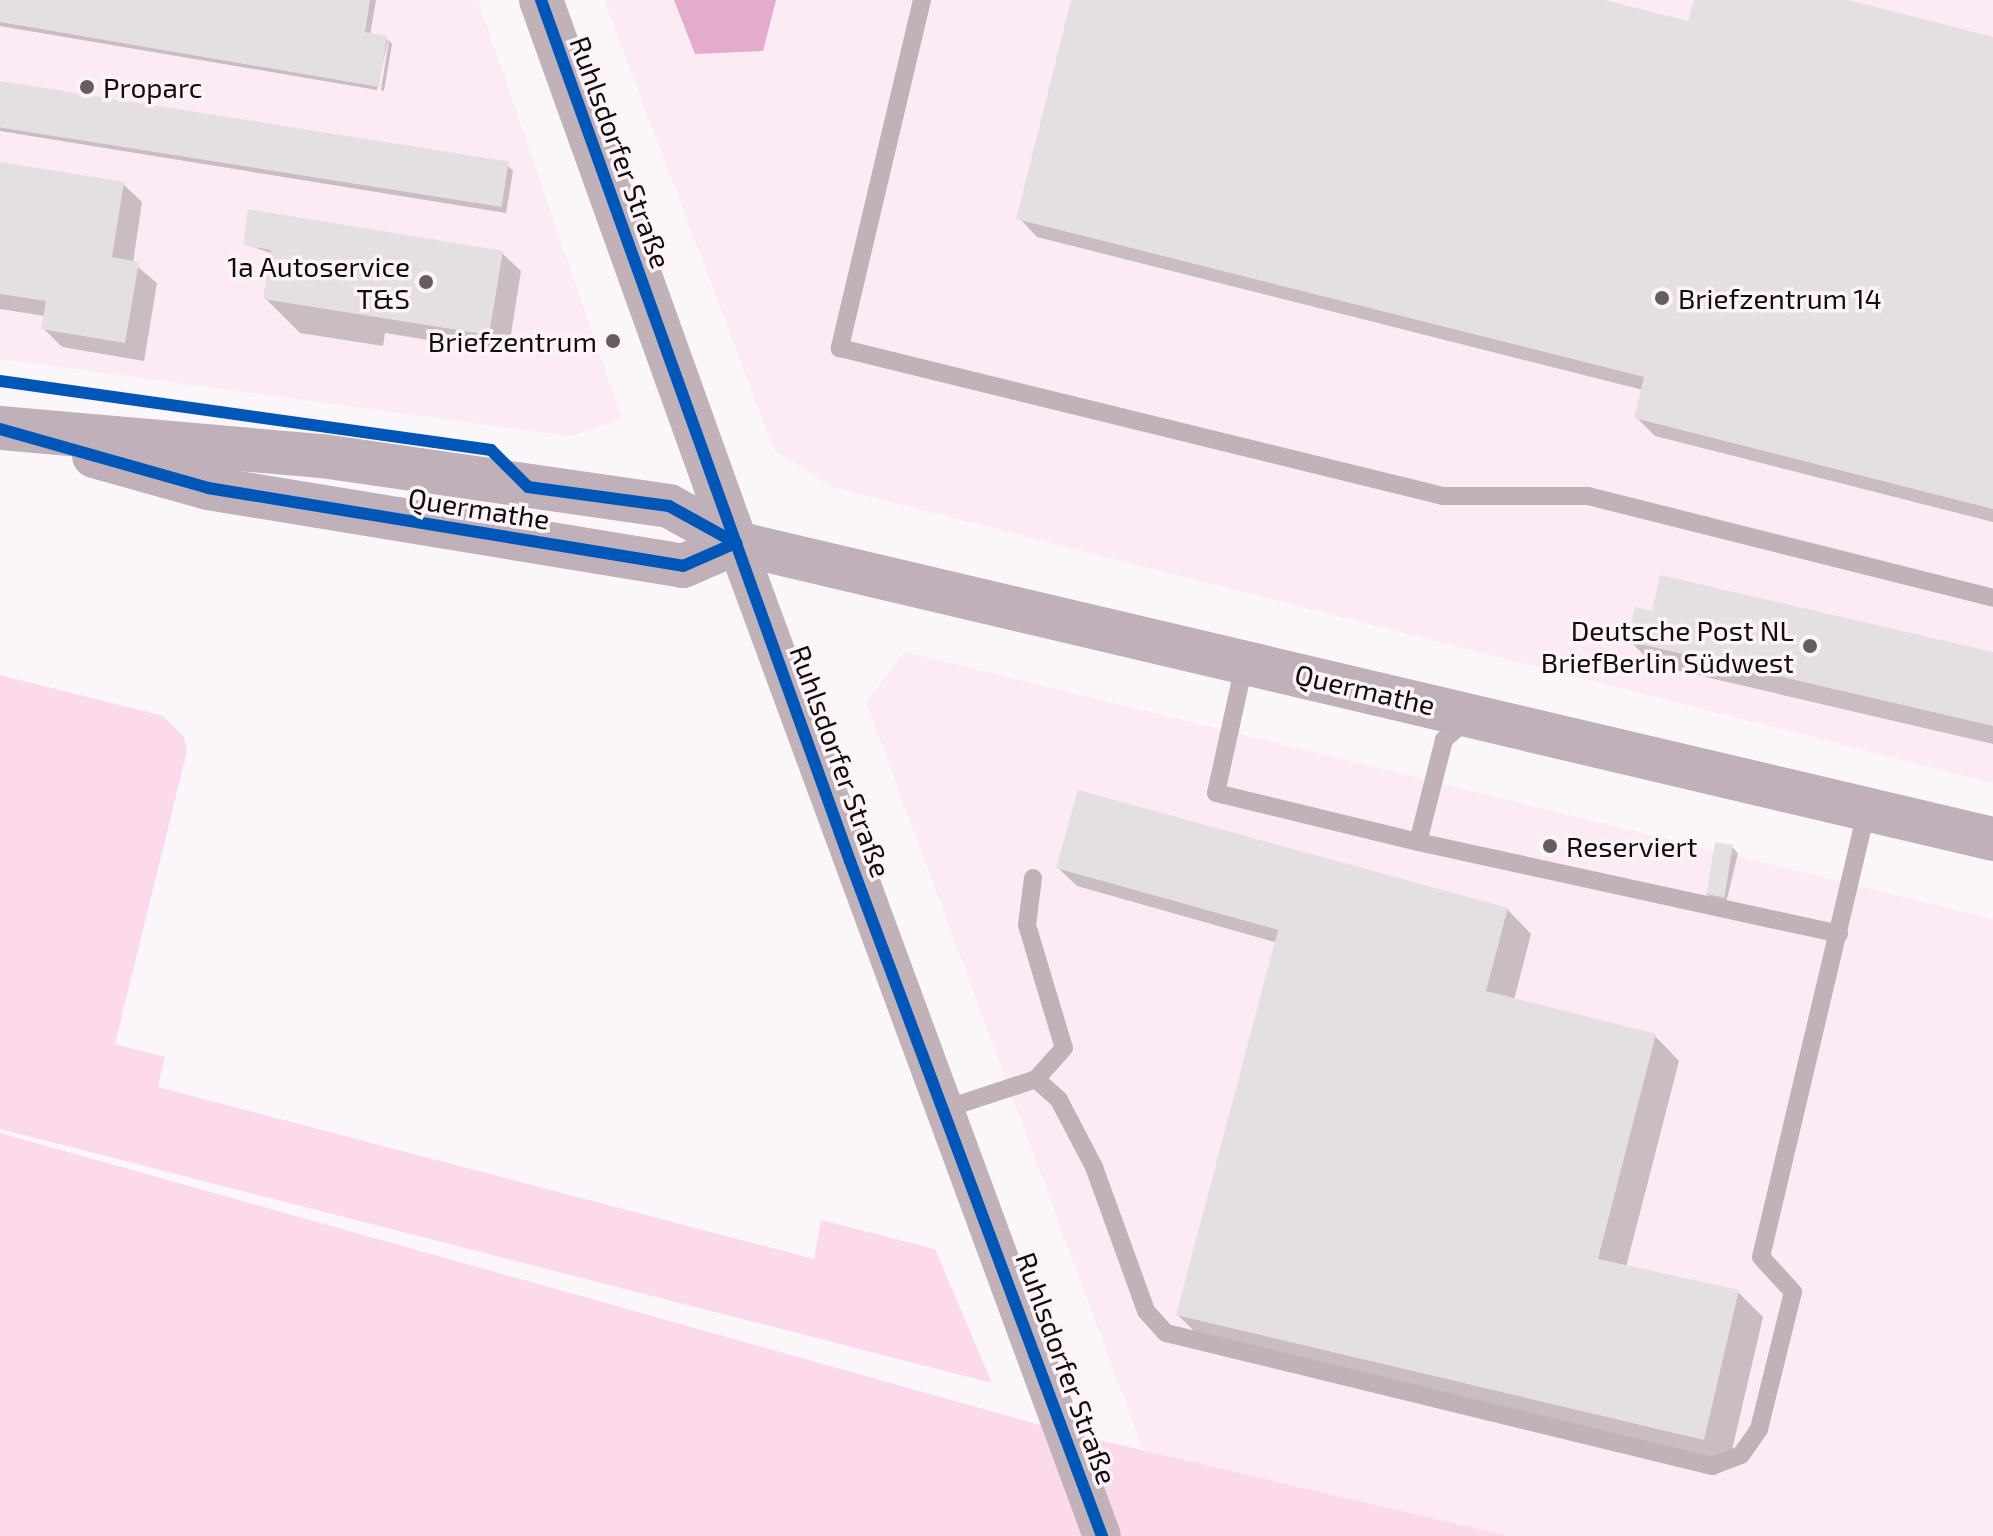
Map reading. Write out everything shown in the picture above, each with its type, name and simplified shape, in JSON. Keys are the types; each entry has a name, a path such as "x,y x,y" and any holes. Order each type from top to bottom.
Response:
{"main road":[{"name":"Quermathe","path":"0,429 208,488 683,566 736,543 1993,839"}],"street":[{"name":"Ruhlsdorfer Straße","path":"541,0 736,543 1102,1536"}],"lane":[{"path":"922,0 840,348 1443,496 1588,496 1993,598"},
{"path":"1245,661 1216,793 1418,842 1839,934"},
{"path":"1418,842 1444,740 1472,714"},
{"path":"1036,1079 1059,1100 1094,1167 1146,1311 1166,1333 1712,1466 1741,1455 1759,1429 1793,1292 1761,1257 1867,810"},
{"path":"945,1109 1036,1079 1064,1048 1027,925 1033,878"}],"shaded area":[{"path":"0,0 478,0 622,419 570,436 0,359"},
{"path":"604,0 1993,0 1993,783 832,487 774,450"},
{"path":"674,0 776,0 763,51 695,54"},
{"path":"905,652 1993,919 1993,1536 1508,1536 1143,1450 866,702"},
{"path":"0,675 163,716 184,737 187,751 115,1044 165,1057 158,1087 814,1259 821,1220 935,1249 992,1383 0,1129"},
{"path":"0,1133 1065,1432 1508,1536 0,1536"}],"building":[{"path":"0,0 370,0 365,32 387,36 379,87 0,22"},
{"name":"Briefzentrum 14","path":"1071,0 1605,0 1688,21 1694,0 1848,0 1993,37 1993,509 1634,418 1644,377 1016,219"},
{"path":"0,81 509,162 501,207 0,128"},
{"path":"0,162 124,182 112,257 139,262 125,343 41,329 46,301 0,294"},
{"path":"248,209 503,251 489,335 263,299 271,250 243,245"},
{"name":"Deutsche Post NL BriefBerlin Südwest","path":"1660,575 1993,652 1993,726 1627,641 1635,607 1652,611"},
{"path":"1078,790 1508,908 1486,991 1656,1034 1598,1259 1739,1290 1704,1440 1176,1315 1278,930 1056,868"},
{"path":"1715,842 1733,845 1724,897 1707,894"}],"cycle path":[{"path":"541,0 850,861 1102,1536"},
{"path":"0,381 491,450 528,487 669,506 736,543"},
{"path":"0,429 208,488 683,566 736,543"}],"place":[{"name":"Proparc","path":"87,87"},
{"name":"1a Autoservice T&S","path":"426,282"},
{"name":"Briefzentrum 14","path":"1662,298"},
{"name":"Briefzentrum","path":"613,341"},
{"name":"Deutsche Post NL BriefBerlin Südwest","path":"1810,646"},
{"name":"Reserviert","path":"1550,846"}]}
